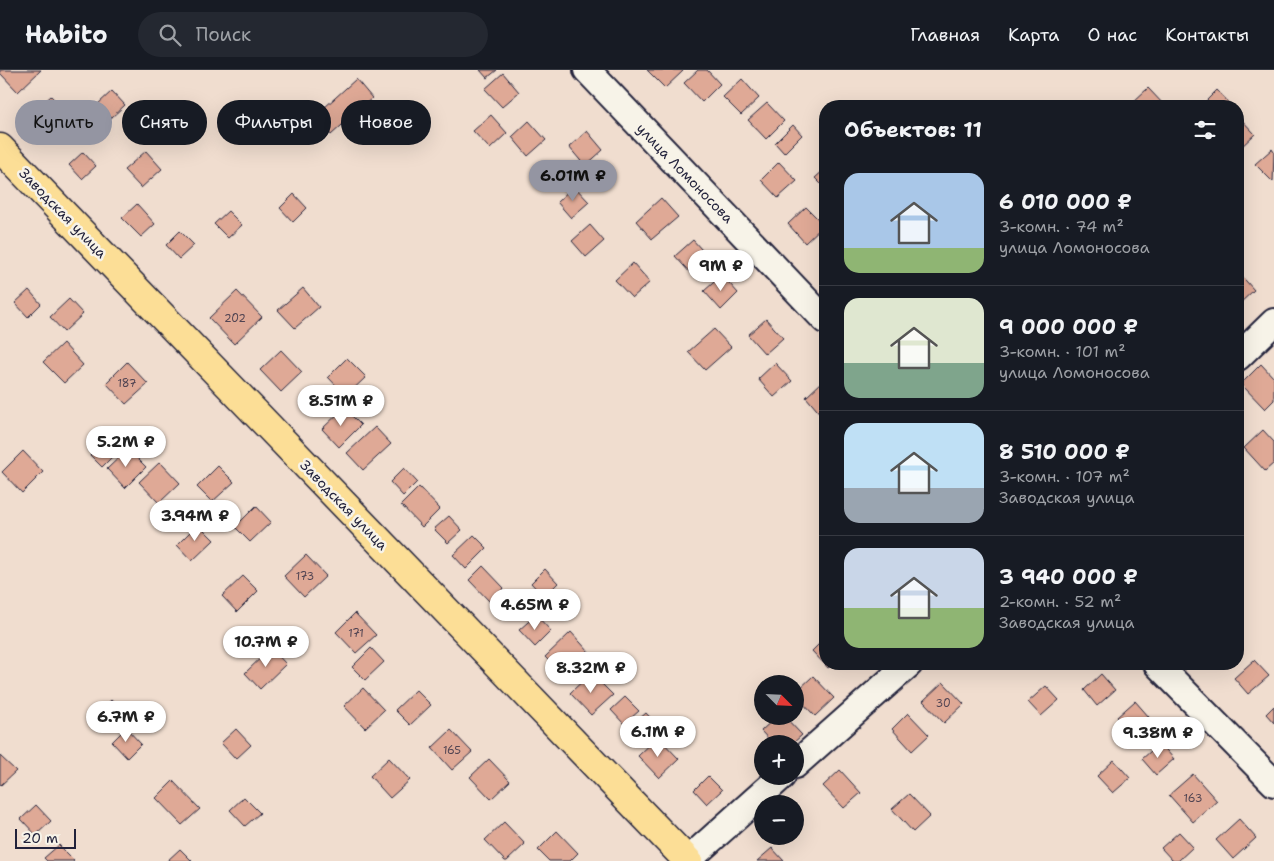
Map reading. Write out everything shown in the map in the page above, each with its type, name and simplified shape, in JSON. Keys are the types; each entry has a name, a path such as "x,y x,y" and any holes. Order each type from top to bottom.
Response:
{"main road":[{"name":"Заводская улица","path":"0,148 687,861"}],"street":[{"name":"улица Ломоносова","path":"586,70 819,314"},
{"path":"1244,351 1274,322"},
{"path":"804,757 902,670"},
{"path":"1163,670 1274,783"},
{"path":"687,861 772,785"}],"building":[{"path":"0,70 41,70 18,92 0,73"},
{"path":"480,70 497,70 487,78"},
{"path":"647,70 682,70 683,71 665,88"},
{"path":"698,70 707,70 720,84 702,102 684,83"},
{"path":"503,73 519,92 502,107 485,89"},
{"path":"356,79 372,98 370,100 341,100 341,126 331,135 331,102"},
{"path":"742,79 759,98 741,115 723,97"},
{"path":"1148,88 1159,100 1135,100"},
{"path":"1217,90 1226,100 1207,100"},
{"path":"112,91 122,102 122,108 112,117 112,100 102,100"},
{"path":"51,96 55,100 46,100"},
{"path":"767,103 784,121 766,139 748,120"},
{"path":"491,115 507,133 490,149 473,131"},
{"path":"529,121 546,140 528,156 512,137"},
{"path":"1244,122 1255,134 1244,144"},
{"path":"793,125 802,135 784,153 775,143"},
{"path":"587,131 603,150 585,166 569,147"},
{"path":"1272,149 1274,152 1273,182 1255,164"},
{"path":"146,151 162,169 141,188 124,170"},
{"path":"83,152 96,166 82,179 69,165"},
{"path":"779,162 797,181 778,198 761,180"},
{"path":"574,186 589,202 571,218 557,202"},
{"path":"294,194 307,208 293,222 280,208"},
{"path":"661,198 678,217 652,239 636,221"},
{"path":"137,204 155,224 141,237 122,218"},
{"path":"806,207 819,220 819,230 805,243 788,224"},
{"path":"228,211 242,225 228,238 214,224"},
{"path":"590,225 604,241 586,257 572,241"},
{"path":"180,231 194,245 179,259 166,245"},
{"path":"693,240 710,259 692,275 675,256"},
{"path":"633,263 650,282 632,298 615,280"},
{"path":"722,275 738,293 721,310 704,291"},
{"path":"1244,279 1254,290 1244,299"},
{"path":"303,288 319,307 295,328 278,310"},
{"path":"29,290 41,304 28,317 15,303"},
{"path":"237,291 262,317 234,344 209,318"},
{"path":"69,299 83,314 64,332 50,317"},
{"path":"766,319 783,338 765,354 748,335"},
{"path":"714,329 731,347 705,370 688,352"},
{"path":"63,343 83,365 64,383 43,362"},
{"path":"281,350 302,372 281,392 260,370"},
{"path":"347,358 366,377 346,396 328,377"},
{"path":"127,362 148,384 126,404 106,383"},
{"path":"775,363 792,381 774,397 758,379"},
{"path":"1261,364 1274,378 1274,400 1265,409 1244,387 1244,381"},
{"path":"819,385 819,412 806,397"},
{"path":"344,408 361,425 339,447 322,429"},
{"path":"375,427 391,444 363,470 347,453"},
{"path":"1263,430 1274,442 1274,463 1265,471 1244,448"},
{"path":"112,434 123,446 102,467 90,455"},
{"path":"128,449 146,467 125,488 107,469"},
{"path":"23,451 43,472 22,493 2,472"},
{"path":"160,462 180,483 159,503 139,482"},
{"path":"218,466 234,482 212,502 197,487"},
{"path":"404,468 417,482 403,496 390,482"},
{"path":"419,487 440,509 422,527 401,505"},
{"path":"256,506 271,522 250,542 235,527"},
{"path":"449,516 462,530 448,543 434,529"},
{"path":"198,524 214,540 192,561 177,545"},
{"path":"474,535 487,548 466,569 453,555"},
{"path":"306,555 326,576 304,597 284,576"},
{"path":"483,566 504,588 490,602 469,580"},
{"path":"545,569 558,583 544,597 531,583"},
{"path":"243,576 258,591 237,612 222,596"},
{"path":"355,613 376,635 356,653 336,632"},
{"path":"536,615 551,631 535,647 519,630"},
{"path":"571,632 589,652 564,676 545,657"},
{"path":"819,644 819,658 812,651"},
{"path":"271,648 286,664 260,689 245,673"},
{"path":"371,648 384,662 365,680 352,667"},
{"path":"1254,660 1269,676 1248,694 1234,678"},
{"path":"591,673 613,695 591,715 570,693"},
{"path":"1101,674 1115,690 1097,706 1084,690"},
{"path":"813,676 834,698 815,716 804,704 804,684"},
{"path":"943,682 964,704 944,723 923,701"},
{"path":"1046,686 1059,700 1041,716 1028,702"},
{"path":"363,688 384,710 365,728 344,706"},
{"path":"416,690 431,705 410,725 395,710"},
{"path":"625,697 639,711 624,724 611,710"},
{"path":"111,700 126,716 112,730 97,714"},
{"path":"1135,701 1149,717 1131,732 1117,717"},
{"path":"1274,706 1274,723 1266,714"},
{"path":"646,713 659,727 645,740 631,726"},
{"path":"908,713 929,735 912,751 892,729"},
{"path":"767,725 793,725 802,735 765,735 761,731"},
{"path":"126,728 141,744 127,758 112,742"},
{"path":"236,729 251,745 236,759 221,743"},
{"path":"451,730 472,752 452,770 432,748"},
{"path":"658,737 679,759 659,778 638,756"},
{"path":"1160,743 1174,759 1156,775 1142,759"},
{"path":"0,756 16,771 1,785 0,784"},
{"path":"389,758 410,780 390,798 370,776"},
{"path":"489,759 510,781 491,799 470,777"},
{"path":"1114,760 1130,778 1113,793 1097,776"},
{"path":"840,770 861,793 844,808 823,786"},
{"path":"1193,774 1217,801 1193,822 1169,795"},
{"path":"708,776 722,790 707,804 694,790"},
{"path":"173,781 200,809 182,825 156,798"},
{"path":"909,794 930,816 913,832 892,809"},
{"path":"244,797 260,813 245,826 230,810"},
{"path":"36,805 51,821 36,835 21,819"},
{"path":"1239,819 1256,838 1233,859 1216,840"},
{"path":"504,822 525,844 507,861 485,840"},
{"path":"557,831 578,853 570,861 549,861 538,850"},
{"path":"1179,832 1193,847 1178,861 1173,861 1161,848"},
{"path":"59,845 73,861 47,861 44,858"},
{"path":"772,848 784,861 757,861"},
{"path":"180,849 192,861 167,861"}]}
